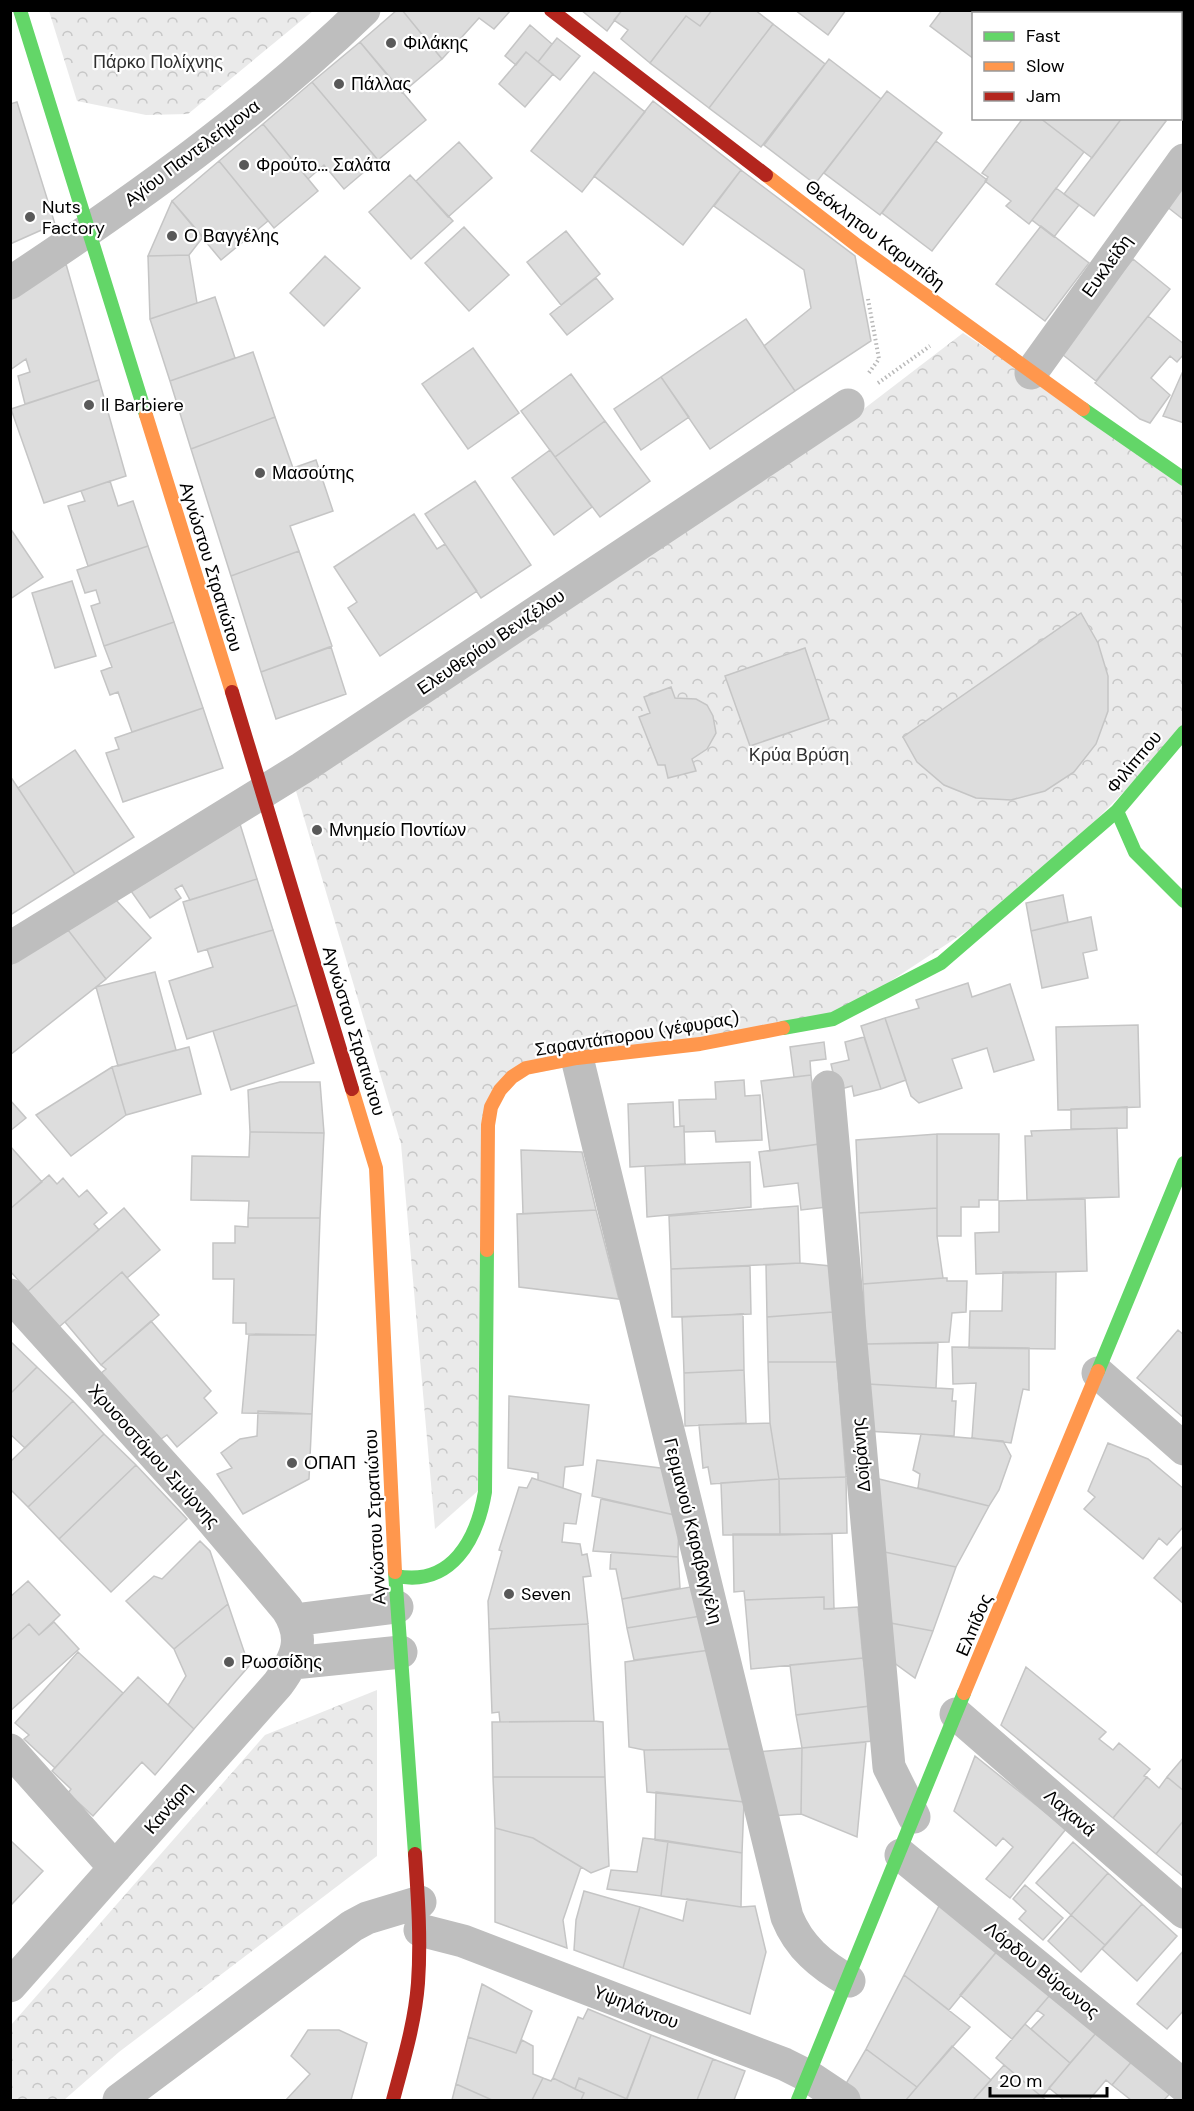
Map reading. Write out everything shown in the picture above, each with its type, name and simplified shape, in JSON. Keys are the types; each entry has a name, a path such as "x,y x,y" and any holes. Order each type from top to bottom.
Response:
{"main road":[{"name":"Αγνώστου Στρατιώτου","path":"20,10 263,793 376,1168 396,1592 420,1916 418,1985 411,2030 393,2100"},
{"name":"Θεόκλητου Καρυπίδη","path":"551,10 859,247 1031,373 1184,479"},
{"name":"Φιλίππου","path":"1184,732 1117,811 1135,852 1184,901"},
{"name":"Σαραντάπορου (γέφυρας)","path":"396,1592 411,1581 427,1578 453,1560 470,1542 479,1521 485,1492 488,1125 491,1107 506,1083 526,1068 577,1058 700,1044 833,1019 941,963 1117,811"},
{"name":"Ελπίδος","path":"803,2088 901,1855 956,1714 1181,1176"}],"street":[{"name":"Αγίου Παντελεήμονα","path":"10,283 88,231 257,104 364,10"},
{"name":"Ευκλείδη","path":"1031,373 1184,160"},
{"name":"Ελευθερίου Βενιζέλου","path":"10,948 263,793 848,405"},
{"name":"Γερμανού Καραβαγγέλη","path":"577,1058 787,1917 804,1946 831,1971 849,1981"},
{"name":"Δοϊράνης","path":"828,1087 889,1767 914,1817"},
{"name":"Χρυσοστόμου Σμύρνης","path":"12,1301 195,1500 294,1620"},
{"path":"1098,1373 1184,1449"},
{"path":"396,1592 294,1620 299,1644 294,1663 401,1652"},
{"name":"Κανάρη","path":"10,1986 294,1663"},
{"name":"Λαχανά","path":"956,1714 1184,1912"},
{"path":"10,1750 115,1868"},
{"name":"Λόρδου Βύρωνος","path":"901,1855 1184,2086"},
{"path":"119,2100 352,1926 367,1918 420,1916"},
{"name":"Υψηλάντου","path":"420,1916 474,1945 784,2064 803,2088 844,2100"}],"path":[{"path":"848,405 879,359 859,247"},
{"path":"848,405 962,323"}],"green space":[{"name":"Πάρκο Πολίχνης","path":"49,10 313,11 188,114 146,115 77,101"},
{"name":"Κρύα Βρύση","path":"963,333 1183,479 1183,732 1023,894 833,1019 512,1077 488,1125 489,1481 435,1529 401,1144 296,791 852,418"},
{"path":"377,1690 377,1856 119,2052 64,2100 11,2100 11,2025 265,1735"}],"building":[{"path":"397,10 402,10 442,59 402,93 360,42"},
{"path":"402,10 511,10 494,29 479,18 442,59"},
{"path":"581,10 622,10 607,31"},
{"path":"622,10 712,10 700,26 686,16 650,63 621,39 628,30 614,20"},
{"path":"712,10 755,10 773,24 709,108 650,63 686,16 700,26"},
{"path":"795,10 846,10 828,35"},
{"path":"942,10 1018,10 1017,12 972,12 972,58 930,26"},
{"path":"1115,10 1184,10 1184,16 1182,18 1182,12 1114,12"},
{"path":"1184,16 1184,61 1182,60 1182,18"},
{"path":"773,24 825,64 761,147 709,108"},
{"path":"530,25 552,44 538,62 526,52 516,65 505,56"},
{"path":"557,38 580,56 560,80 538,62"},
{"path":"360,42 426,120 378,160 312,82"},
{"path":"526,52 553,74 525,107 499,84"},
{"path":"829,59 881,99 815,184 764,145"},
{"path":"594,72 645,112 582,192 531,151"},
{"path":"312,82 378,160 344,189 324,165 308,179 263,124"},
{"path":"887,91 942,133 880,215 824,173"},
{"path":"653,101 741,170 683,245 594,176"},
{"path":"17,102 55,224 10,244 10,104"},
{"path":"1022,120 1043,120 1084,152 1029,224 1006,206 1011,201 985,181 988,177 982,173"},
{"path":"1043,120 1120,120 1092,158"},
{"path":"1120,120 1166,121 1094,216 1064,194"},
{"path":"263,124 318,191 274,228 219,161"},
{"path":"936,141 987,180 932,251 882,213"},
{"path":"459,142 492,178 448,217 416,181"},
{"path":"219,161 268,221 221,260 172,201"},
{"path":"741,170 855,256 871,341 795,391 764,346 811,308 804,270 714,206"},
{"path":"410,175 453,221 411,259 369,212"},
{"path":"1184,186 1184,220 1166,206"},
{"path":"1056,188 1079,205 1054,237 1032,220"},
{"path":"172,201 203,237 189,255 148,256"},
{"path":"1041,226 1089,263 1045,321 996,284"},
{"path":"464,227 509,275 469,311 425,263"},
{"path":"566,231 600,274 561,305 527,262"},
{"path":"189,255 197,303 150,319 148,256"},
{"path":"325,256 360,288 324,326 290,293"},
{"path":"1133,259 1170,289 1096,381 1058,351"},
{"path":"66,264 99,380 25,404 18,376 30,372 26,359 10,370 10,300"},
{"path":"596,278 613,299 567,335 550,314"},
{"path":"215,297 235,358 170,381 150,319"},
{"path":"1148,316 1184,344 1184,354 1177,362 1170,356 1151,378 1170,395 1150,423 1140,419 1095,383"},
{"path":"746,319 795,391 710,449 661,377"},
{"path":"473,348 519,413 468,449 422,384"},
{"path":"253,352 275,417 191,449 170,381"},
{"path":"1184,372 1184,423 1163,416"},
{"path":"571,374 605,421 555,457 521,411"},
{"path":"661,377 689,417 641,450 614,409"},
{"path":"99,380 126,476 44,503 11,409"},
{"path":"275,417 293,468 316,460 333,511 290,526 299,551 231,576 191,449"},
{"path":"605,421 650,481 600,517 555,457"},
{"path":"550,450 592,507 554,535 512,478"},
{"path":"110,481 118,506 133,501 148,546 88,566 68,506 85,501 81,491"},
{"path":"475,481 531,565 481,598 425,514"},
{"path":"414,514 437,549 445,544 477,591 380,656 348,608 357,602 334,567"},
{"path":"10,528 43,577 10,599"},
{"path":"148,546 174,622 104,646 91,606 100,603 96,590 85,593 77,570"},
{"path":"299,551 332,646 261,672 231,576"},
{"path":"72,581 96,656 55,668 32,593"},
{"path":"1081,613 1098,643 1108,676 1108,711 1096,744 1074,772 1045,791 1011,800 976,798 944,785 917,762 903,737"},
{"path":"174,622 203,708 132,732 118,692 110,695 101,671 112,667 104,646"},
{"path":"331,647 346,694 276,719 261,672"},
{"path":"805,648 829,719 750,746 725,676"},
{"path":"671,687 675,698 696,699 707,705 713,716 716,733 707,749 692,759 696,771 668,778 665,765 658,765 639,717 650,713 644,697"},
{"path":"203,708 223,768 123,802 106,753 119,749 115,738"},
{"path":"75,750 134,837 75,874 18,788"},
{"path":"10,776 75,874 12,914 10,913"},
{"path":"240,824 257,879 190,900 182,885 175,889 181,898 150,918 131,891"},
{"path":"257,879 273,930 198,952 183,902"},
{"path":"1063,895 1068,922 1031,931 1026,903"},
{"path":"116,900 151,938 106,979 68,930"},
{"path":"1091,917 1097,950 1083,953 1088,978 1042,988 1031,931"},
{"path":"68,930 106,979 10,1055 10,965"},
{"path":"273,930 297,1005 187,1039 169,981 213,967 207,949"},
{"path":"155,972 176,1050 118,1066 96,987"},
{"path":"968,983 972,997 1010,984 1034,1060 994,1072 987,1048 952,1059 962,1088 919,1103 911,1096 885,1018 919,1008 916,1000"},
{"path":"297,1005 314,1063 231,1090 213,1031"},
{"path":"885,1018 906,1080 881,1089 861,1026"},
{"path":"1138,1025 1140,1107 1058,1110 1056,1027"},
{"path":"864,1037 881,1089 854,1096 852,1086 837,1090 831,1064 849,1060 845,1042"},
{"path":"824,1042 826,1059 810,1061 811,1075 794,1077 790,1047"},
{"path":"189,1047 201,1094 126,1115 112,1067"},
{"path":"112,1067 126,1115 71,1156 36,1115"},
{"path":"811,1075 819,1144 770,1151 761,1081"},
{"path":"744,1080 745,1096 760,1095 762,1140 716,1142 715,1131 684,1132 684,1126 680,1126 679,1100 716,1099 715,1082"},
{"path":"280,1082 320,1082 324,1133 250,1132 248,1090"},
{"path":"10,1100 26,1118 10,1131"},
{"path":"673,1102 674,1127 684,1126 685,1164 630,1167 628,1104"},
{"path":"1127,1107 1127,1128 1071,1129 1071,1109"},
{"path":"1117,1128 1119,1197 1027,1200 1025,1136 1032,1136 1031,1131"},
{"path":"250,1132 324,1133 320,1218 248,1218 249,1201 191,1200 192,1156 249,1157"},
{"path":"937,1134 999,1134 998,1200 979,1200 979,1207 961,1207 961,1236 937,1236"},
{"path":"937,1134 937,1208 859,1213 856,1140"},
{"path":"819,1144 827,1207 801,1210 798,1183 764,1187 759,1152"},
{"path":"10,1146 42,1182 10,1209"},
{"path":"521,1150 582,1152 596,1210 523,1214"},
{"path":"750,1162 751,1207 647,1217 645,1166"},
{"path":"49,1175 57,1184 63,1178 79,1197 87,1190 107,1213 94,1224 99,1230 28,1291 10,1271 10,1209"},
{"path":"1085,1199 1087,1271 976,1274 975,1233 999,1232 999,1201"},
{"path":"798,1206 800,1263 671,1269 669,1216"},
{"path":"124,1208 160,1250 127,1278 122,1272 59,1327 28,1291"},
{"path":"937,1208 937,1236 943,1278 863,1284 859,1213"},
{"path":"596,1210 619,1299 519,1287 517,1214"},
{"path":"248,1218 320,1218 316,1335 246,1334 246,1323 233,1323 234,1279 213,1279 213,1243 235,1243 235,1226 248,1227"},
{"path":"800,1263 831,1266 833,1312 767,1317 766,1265"},
{"path":"750,1266 751,1314 672,1317 671,1269"},
{"path":"122,1272 159,1315 101,1365 65,1322"},
{"path":"1003,1272 1056,1272 1055,1349 969,1348 970,1311 1002,1311"},
{"path":"947,1278 947,1281 967,1281 966,1312 952,1313 949,1342 866,1344 863,1284"},
{"path":"833,1312 837,1362 768,1362 767,1317"},
{"path":"743,1314 744,1370 684,1373 682,1317"},
{"path":"151,1321 211,1391 204,1398 217,1413 177,1447 167,1435 158,1441 100,1374 106,1369 101,1365"},
{"path":"1178,1330 1184,1335 1184,1418 1137,1378"},
{"path":"249,1335 316,1335 312,1414 242,1413"},
{"path":"10,1341 37,1367 10,1394"},
{"path":"938,1343 936,1388 868,1384 866,1344"},
{"path":"952,1347 1029,1348 1029,1390 1023,1389 1011,1443 972,1438 976,1383 953,1384"},
{"path":"768,1362 837,1362 846,1477 779,1479 770,1423"},
{"path":"37,1367 73,1401 25,1448 10,1434 10,1394"},
{"path":"744,1370 746,1423 685,1426 684,1373"},
{"path":"868,1384 953,1389 952,1401 956,1401 954,1436 865,1431"},
{"path":"509,1396 589,1405 583,1465 565,1467 563,1488 538,1480 538,1473 508,1468"},
{"path":"73,1401 104,1434 28,1507 10,1489 10,1462"},
{"path":"258,1411 312,1414 309,1479 243,1514 217,1474 232,1468 221,1453 240,1439 257,1436"},
{"path":"770,1423 779,1479 711,1484 708,1467 703,1468 699,1425"},
{"path":"104,1434 136,1465 59,1539 28,1507"},
{"path":"921,1434 1003,1441 1011,1456 999,1490 989,1506 918,1488 920,1474 913,1470"},
{"path":"1108,1443 1148,1459 1184,1489 1184,1526 1167,1545 1159,1538 1143,1559 1084,1509 1095,1497 1088,1491"},
{"path":"597,1460 668,1469 679,1516 592,1496"},
{"path":"136,1465 187,1519 111,1592 59,1539"},
{"path":"846,1477 847,1533 780,1535 779,1479"},
{"path":"871,1477 989,1506 956,1567 875,1550"},
{"path":"532,1478 581,1494 576,1524 564,1523 562,1542 580,1544 582,1555 587,1554 591,1576 583,1577 588,1624 489,1629 488,1601 502,1551 499,1550 519,1487 527,1488"},
{"path":"779,1479 780,1535 723,1535 721,1483"},
{"path":"601,1499 679,1516 678,1557 593,1551"},
{"path":"733,1534 832,1534 834,1609 824,1609 824,1597 745,1600 744,1591 734,1592"},
{"path":"200,1541 210,1551 228,1604 174,1649 126,1601 154,1576 162,1579"},
{"path":"1184,1545 1184,1604 1154,1578"},
{"path":"875,1550 956,1567 933,1631 880,1621"},
{"path":"611,1552 678,1557 680,1588 622,1599 616,1569 610,1569"},
{"path":"28,1581 60,1615 39,1635 29,1624 10,1641 10,1597"},
{"path":"696,1586 701,1616 627,1628 622,1599"},
{"path":"824,1597 824,1609 858,1607 863,1658 751,1669 745,1600"},
{"path":"228,1604 249,1666 194,1729 168,1705 186,1676 174,1649"},
{"path":"701,1616 710,1650 634,1660 627,1628"},
{"path":"880,1621 933,1631 915,1678 882,1654"},
{"path":"54,1622 79,1649 10,1711 10,1641 29,1624 39,1635"},
{"path":"588,1624 594,1721 500,1722 499,1712 492,1713 489,1629"},
{"path":"710,1650 734,1749 644,1750 629,1747 625,1662"},
{"path":"78,1652 123,1693 55,1768 24,1739 29,1735 15,1723"},
{"path":"863,1658 870,1706 796,1715 790,1665"},
{"path":"1026,1667 1106,1732 1099,1739 1113,1750 1119,1743 1150,1769 1144,1776 1147,1777 1113,1818 1001,1725"},
{"path":"138,1677 194,1729 155,1775 142,1762 93,1816 68,1793 71,1789 52,1771"},
{"path":"870,1706 873,1741 802,1748 796,1715"},
{"path":"492,1722 603,1722 605,1777 493,1777"},
{"path":"866,1742 857,1837 801,1814 802,1748"},
{"path":"802,1748 801,1814 770,1816 755,1752"},
{"path":"734,1749 744,1802 647,1792 644,1750"},
{"path":"975,1756 1066,1829 1010,1898 986,1879 1013,1847 1003,1838 996,1846 954,1811"},
{"path":"1184,1757 1184,1791 1167,1777"},
{"path":"493,1777 605,1777 609,1866 591,1873 533,1838 495,1828"},
{"path":"1147,1777 1159,1788 1167,1777 1184,1791 1184,1820 1156,1854 1113,1818"},
{"path":"656,1792 744,1802 742,1853 655,1840"},
{"path":"1184,1820 1184,1877 1156,1854"},
{"path":"495,1828 533,1838 581,1867 563,1920 567,1948 495,1922"},
{"path":"643,1838 668,1841 661,1896 607,1889 611,1870 637,1872"},
{"path":"10,1840 43,1871 10,1906"},
{"path":"668,1841 742,1853 741,1907 661,1896"},
{"path":"1073,1842 1108,1873 1071,1915 1036,1883"},
{"path":"1108,1873 1142,1904 1105,1945 1071,1915"},
{"path":"1025,1885 1063,1918 1043,1940 1019,1919 1026,1911 1013,1899"},
{"path":"584,1891 640,1907 623,1968 574,1950 576,1920"},
{"path":"687,1899 741,1907 755,1906 766,1952 750,2014 623,1968 640,1907 683,1921"},
{"path":"940,1904 998,1950 949,2010 904,1975"},
{"path":"1142,1904 1177,1936 1137,1981 1102,1949"},
{"path":"1071,1915 1105,1945 1081,1972 1048,1941"},
{"path":"998,1950 1050,1995 1012,2039 960,1995"},
{"path":"1184,1950 1184,2010 1167,2029 1137,2004"},
{"path":"904,1975 970,2027 917,2087 866,2049"},
{"path":"482,1984 532,2011 516,2053 468,2037"},
{"path":"1050,1995 1103,2025 1070,2063 1031,2029 1044,2015 1037,2010"},
{"path":"588,2009 651,2035 627,2099 579,2078 575,2089 553,2078 578,2017 583,2019"},
{"path":"1025,2024 1070,2063 1042,2097 996,2058"},
{"path":"1103,2025 1138,2054 1112,2085 1106,2080 1089,2100 1064,2100 1049,2088"},
{"path":"308,2030 339,2030 367,2043 351,2100 286,2100 310,2074 291,2056"},
{"path":"651,2035 713,2059 697,2100 626,2100"},
{"path":"468,2037 516,2053 522,2040 533,2046 533,2074 543,2078 532,2100 492,2100 456,2084"},
{"path":"952,2046 991,2080 973,2100 906,2100"},
{"path":"866,2049 917,2087 906,2100 862,2100 844,2087"},
{"path":"1138,2054 1176,2087 1164,2100 1131,2100 1112,2085"},
{"path":"713,2059 745,2071 734,2100 697,2100"},
{"path":"1004,2065 1042,2097 1046,2100 973,2100"},
{"path":"543,2078 551,2081 553,2078 584,2093 581,2100 532,2100"},
{"path":"579,2078 627,2099 581,2100 584,2093 575,2089"},
{"path":"456,2084 492,2100 452,2100"}],"traffic: fast":[{"path":"20,10 146,415"},
{"path":"1083,409 1184,479"},
{"path":"1184,732 1117,811 1135,852 1184,901"},
{"path":"783,1028 833,1019 941,963 1117,811"},
{"path":"1098,1371 1184,1163"},
{"path":"396,1576 416,1577 432,1574 447,1567 468,1542 481,1510 485,1492 487,1250"},
{"path":"395,1572 415,1854"},
{"path":"798,2100 964,1693"}],"traffic: slow":[{"path":"766,175 859,247 1083,409"},
{"path":"146,415 232,692"},
{"path":"487,1250 488,1125 491,1107 500,1090 512,1077 526,1068 577,1058 700,1044 783,1028"},
{"path":"352,1089 376,1168 395,1572"},
{"path":"964,1693 1098,1371"}],"traffic: jam":[{"path":"551,10 766,175"},
{"path":"232,692 352,1089"},
{"path":"393,2100 405,2057 418,1983 419,1935 415,1854"}],"place":[{"name":"Φιλάκης","path":"391,43"},
{"name":"Πάλλας","path":"339,84"},
{"name":"Φρούτο... Σαλάτα","path":"244,165"},
{"name":"Nuts Factory","path":"30,217"},
{"name":"Ο Βαγγέλης","path":"172,236"},
{"name":"Il Barbiere","path":"89,405"},
{"name":"Μασούτης","path":"260,473"},
{"name":"Μνημείο Ποντίων","path":"317,830"},
{"name":"ΟΠΑΠ","path":"292,1463"},
{"name":"Seven","path":"509,1594"},
{"name":"Ρωσσίδης","path":"229,1662"}]}
